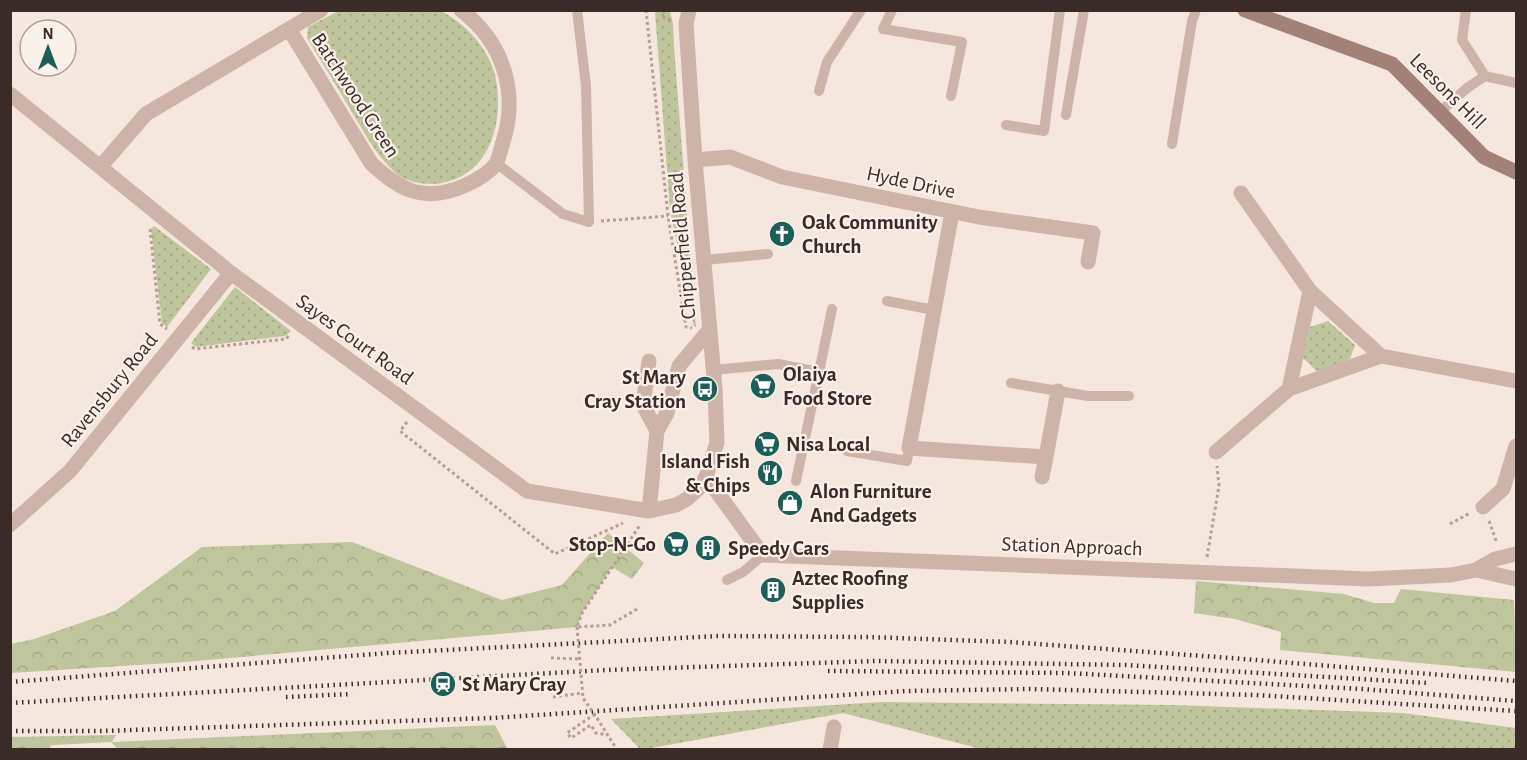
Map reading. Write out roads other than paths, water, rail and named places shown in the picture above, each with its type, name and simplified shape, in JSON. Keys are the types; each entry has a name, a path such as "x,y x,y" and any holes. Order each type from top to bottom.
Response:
{"street":[{"name":"Batchwood Green","path":"100,167 146,114 321,10"},
{"path":"461,10 496,48 509,84 507,129 496,163"},
{"name":"Chipperfield Road","path":"689,10 686,24 695,160 717,415 717,442 706,477"},
{"name":"Leesons Hill","path":"1245,10 1392,64 1484,157 1516,172"},
{"name":"Batchwood Green","path":"289,29 371,164 390,182 414,193 447,193 479,179 496,163"},
{"name":"Sayes Court Road","path":"10,94 231,273 527,491 649,511 676,505 687,499 706,477"},
{"name":"Hyde Drive","path":"695,160 730,158 782,177 952,212 1093,233 1088,262"},
{"path":"1241,193 1310,291 1382,356"},
{"path":"952,212 909,448 1046,457"},
{"name":"Ravensbury Road","path":"10,525 70,471 231,273"},
{"path":"1289,389 1310,291"},
{"path":"649,511 657,431 668,413 680,366 710,329"},
{"path":"1216,452 1289,389 1382,356 1516,381"},
{"path":"649,361 643,405 657,431"},
{"path":"1042,477 1058,391"},
{"path":"1483,507 1503,489 1516,446"},
{"path":"706,477 763,555"},
{"name":"Station Approach","path":"763,555 1368,579 1450,574 1476,570 1509,555"},
{"name":"Station Approach","path":"1476,570 1516,579"},
{"path":"830,750 834,727"}],"lane":[{"path":"496,163 563,214 589,222 586,86 577,10"},
{"path":"819,91 827,62 861,10"},
{"path":"892,10 882,29 962,42 951,96"},
{"path":"1006,125 1044,131 1060,10"},
{"path":"1066,115 1084,10"},
{"path":"1172,144 1192,21 1196,10"},
{"path":"1466,10 1462,39 1485,76 1516,83"},
{"path":"1440,112 1467,88 1485,76"},
{"path":"704,260 768,254"},
{"path":"887,301 934,310"},
{"path":"796,481 832,309"},
{"path":"713,370 778,364 819,372"},
{"path":"1011,383 1088,396 1129,396"},
{"path":"847,452 907,461 909,448"},
{"path":"728,580 743,572 763,555"}],"railway":[{"path":"10,682 388,653 718,636 867,637 1010,642 1516,681"},
{"path":"10,703 606,670 875,661 1125,665 1428,683"},
{"path":"828,671 1067,673 1362,689 1516,701"},
{"path":"10,731 102,731 492,718 906,691 1030,689 1256,695 1516,711"},
{"path":"286,697 352,694"}],"place":[{"name":"Oak Community Church","path":"782,234"},
{"name":"Olaiya Food Store","path":"763,386"},
{"name":"St Mary Cray Station","path":"705,389"},
{"name":"Nisa Local","path":"767,444"},
{"name":"Island Fish & Chips","path":"770,473"},
{"name":"Alon Furniture And Gadgets","path":"790,503"},
{"name":"Stop-N-Go","path":"676,544"},
{"name":"Speedy Cars","path":"708,548"},
{"name":"Aztec Roofing Supplies","path":"773,590"},
{"name":"St Mary Cray","path":"443,684"}]}
